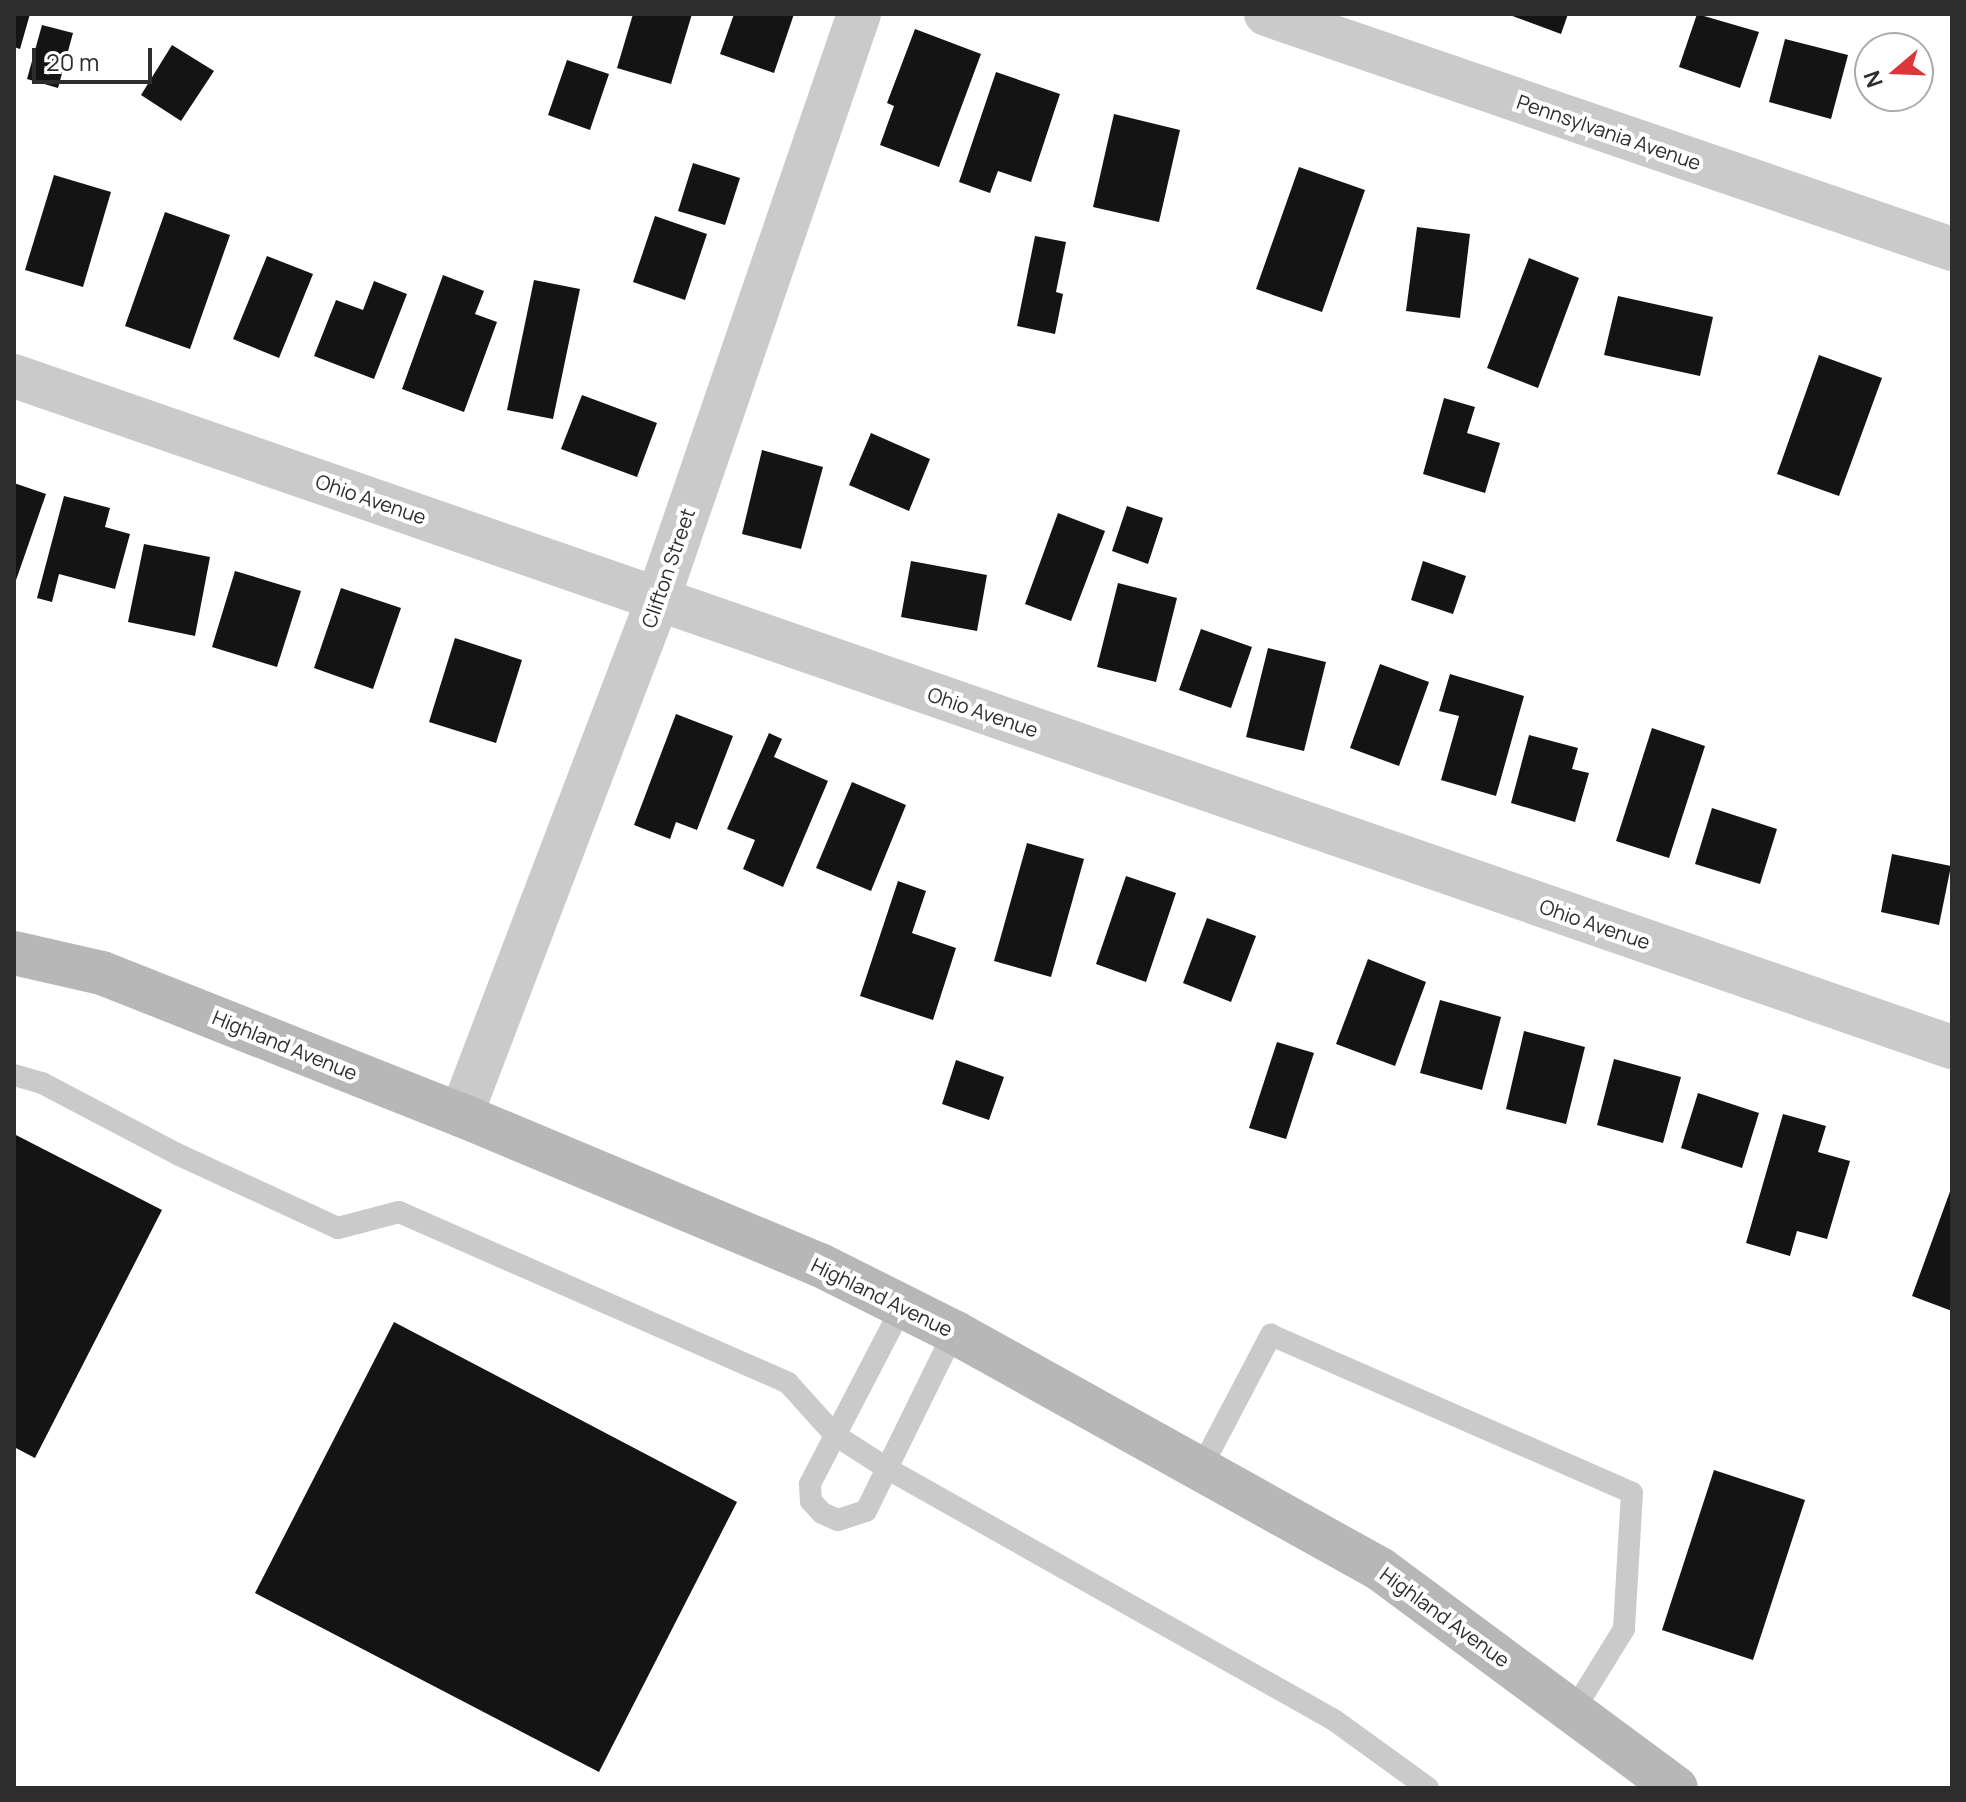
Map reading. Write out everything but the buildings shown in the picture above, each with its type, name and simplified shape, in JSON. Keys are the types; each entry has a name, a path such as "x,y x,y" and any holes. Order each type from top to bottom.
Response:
{"main road":[{"name":"Highland Avenue","path":"14,953 102,973 461,1115 820,1265 954,1332 1380,1569 1676,1788"}],"street":[{"name":"Clifton Street","path":"461,1115 658,599 859,14"},
{"name":"Pennsylvania Avenue","path":"1266,14 1952,249"},
{"name":"Ohio Avenue","path":"14,376 1952,1047"}],"lane":[{"path":"14,1075 42,1083 177,1154 338,1228 399,1212 788,1383 835,1435 888,1469 1334,1720 1428,1788"},
{"path":"902,1307 810,1484 811,1501 822,1513 838,1520 866,1511 954,1332"},
{"path":"1200,1470 1271,1335 1632,1493 1624,1629 1574,1710"}]}
